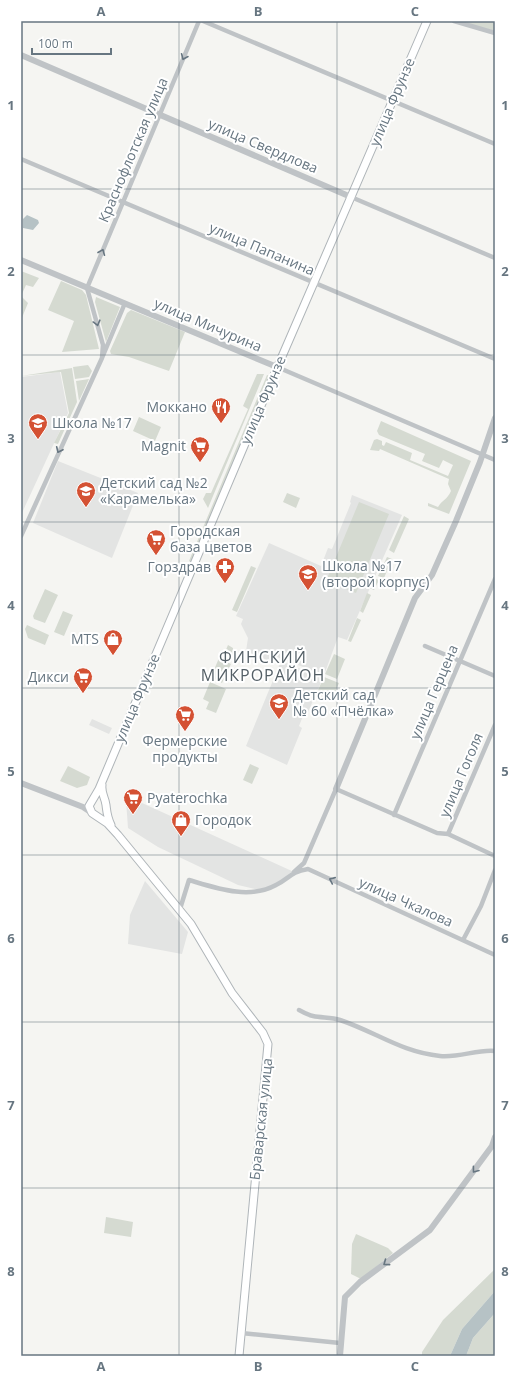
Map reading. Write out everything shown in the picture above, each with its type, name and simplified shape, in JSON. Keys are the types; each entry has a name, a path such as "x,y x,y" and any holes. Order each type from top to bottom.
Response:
{"main road":[{"name":"улица Фрунзе","path":"91,800 103,780 277,367 427,21"},
{"path":"103,780 103,799 108,819 118,835"},
{"path":"103,799 96,797 91,800 89,808 94,814 107,823 118,835"},
{"path":"94,814 103,813 106,809"},
{"name":"Браварская улица","path":"118,835 191,924 232,993 263,1033 268,1044 239,1356"}],"street":[{"name":"Краснофлотская улица","path":"87,288 199,21"},
{"path":"203,21 392,102 495,144"},
{"path":"454,21 495,33"},
{"name":"улица Свердлова","path":"21,56 495,258"},
{"name":"улица Папанина","path":"21,159 122,203 495,359"},
{"name":"улица Мичурина","path":"21,260 495,460"},
{"path":"87,288 103,345 102,358"},
{"path":"21,536 102,358 125,303"},
{"path":"180,909 189,880 225,891 263,890 276,885 304,863 415,598 432,574 483,455 495,418"},
{"name":"улица Герцена","path":"394,815 495,578"},
{"path":"425,646 495,676"},
{"name":"улица Гоголя","path":"448,834 495,725"},
{"path":"21,783 78,805 94,814"},
{"path":"336,789 437,833 448,834 495,856"},
{"path":"78,805 91,800"},
{"name":"улица Чкалова","path":"294,872 308,869 495,955"},
{"path":"463,940 481,906 495,870"},
{"path":"299,1010 312,1016 327,1016 340,1020 416,1053 442,1056 464,1056 489,1050 495,1051"},
{"path":"340,1356 345,1296 360,1282 430,1230 492,1146 495,1137"},
{"path":"241,1333 340,1343"}],"shaded area":[{"path":"458,21 495,21 495,31"},
{"path":"27,215 38,220 39,223 33,230 23,228 23,219"},
{"path":"21,271 39,278 33,287 26,285 21,296"},
{"path":"61,281 82,290 86,295 99,349 62,352 74,321 48,310"},
{"path":"21,296 28,303 21,320"},
{"path":"96,297 120,307 106,342 95,302"},
{"path":"131,310 185,332 169,371 129,357 111,354 110,351 127,313"},
{"path":"88,365 92,371 89,377 75,379 73,367"},
{"path":"72,368 77,402 58,444 54,443 69,413 61,372 21,376"},
{"name":"Школа №17","path":"60,372 68,413 21,515 21,377"},
{"path":"257,374 264,374 208,508 203,499 206,493 211,493 248,409 243,406"},
{"path":"267,375 271,376 191,562 189,561"},
{"path":"89,379 79,401 76,381"},
{"path":"139,417 161,427 155,441 133,431"},
{"path":"381,421 471,461 449,514 428,506 428,503 438,507 448,496 451,491 448,484 449,479 380,449 379,451 370,450 374,440 377,439 382,441 382,445 384,446 386,442 412,453 410,460 448,476 453,465 443,460 439,468 422,461 425,454 379,435 377,431"},
{"name":"Детский сад №2 «Карамелька»","path":"58,461 138,493 112,558 33,523"},
{"path":"287,493 300,498 296,508 283,502"},
{"name":"Школа №17 (второй корпус)","path":"352,495 402,515 347,640 338,637 324,675 277,657 274,663 246,651 248,638 241,624 243,619 236,616 269,543 321,566 328,548 332,549 351,503"},
{"path":"359,502 389,514 356,593 326,581"},
{"path":"404,516 409,519 394,553 389,550"},
{"path":"387,557 392,559 384,578 378,576"},
{"path":"251,566 256,568 237,612 232,610"},
{"path":"374,578 379,580 374,590 369,588"},
{"path":"45,589 58,595 45,623 34,619 33,616"},
{"path":"367,593 371,595 363,613 360,611"},
{"path":"63,611 73,615 64,636 54,632"},
{"path":"357,618 361,620 351,642 348,641"},
{"path":"27,625 49,635 45,645 28,638 25,629"},
{"path":"228,645 233,648 231,661 219,657 222,651 225,652"},
{"path":"334,654 345,659 337,679 325,674"},
{"path":"219,658 231,664 222,683 211,677"},
{"name":"Детский сад № 60 «Пчёлка»","path":"281,661 323,678 308,712 305,711 299,726 302,728 287,765 246,746"},
{"path":"324,677 339,683 333,697 318,690"},
{"path":"210,682 226,689 216,713 206,709 209,702 203,699"},
{"path":"92,719 112,728 109,734 89,725"},
{"path":"250,764 259,768 252,784 243,780"},
{"path":"68,766 90,777 87,785 77,788 60,781"},
{"name":"Городок","path":"126,800 142,803 294,872 263,891 238,885 158,847 128,828"},
{"path":"145,881 188,932 182,954 128,944 130,915"},
{"path":"106,1217 133,1222 131,1237 104,1233"},
{"path":"356,1234 388,1248 393,1253 361,1279 351,1274 352,1244"},
{"path":"495,1269 495,1291 462,1329 450,1356 422,1356 422,1352 443,1320"},
{"path":"495,1291 495,1313 473,1338 466,1356 450,1356 462,1329"},
{"path":"495,1313 495,1356 466,1356 473,1338"}],"place":[{"name":"Моккано","path":"221,424"},
{"name":"Школа №17","path":"38,440"},
{"name":"Magnit","path":"200,463"},
{"name":"Детский сад №2 «Карамелька»","path":"86,508"},
{"name":"Городская база цветов","path":"156,556"},
{"name":"Горздрав","path":"225,584"},
{"name":"Школа №17 (второй корпус)","path":"308,591"},
{"name":"MTS","path":"113,656"},
{"name":"Дикси","path":"83,694"},
{"name":"Детский сад № 60 «Пчёлка»","path":"279,720"},
{"name":"Фермерские продукты","path":"185,732"},
{"name":"Pyaterochka","path":"133,815"},
{"name":"Городок","path":"181,837"}],"district":[{"name":"ФИНСКИЙ МИКРОРАЙОН","path":"263,666"}]}
